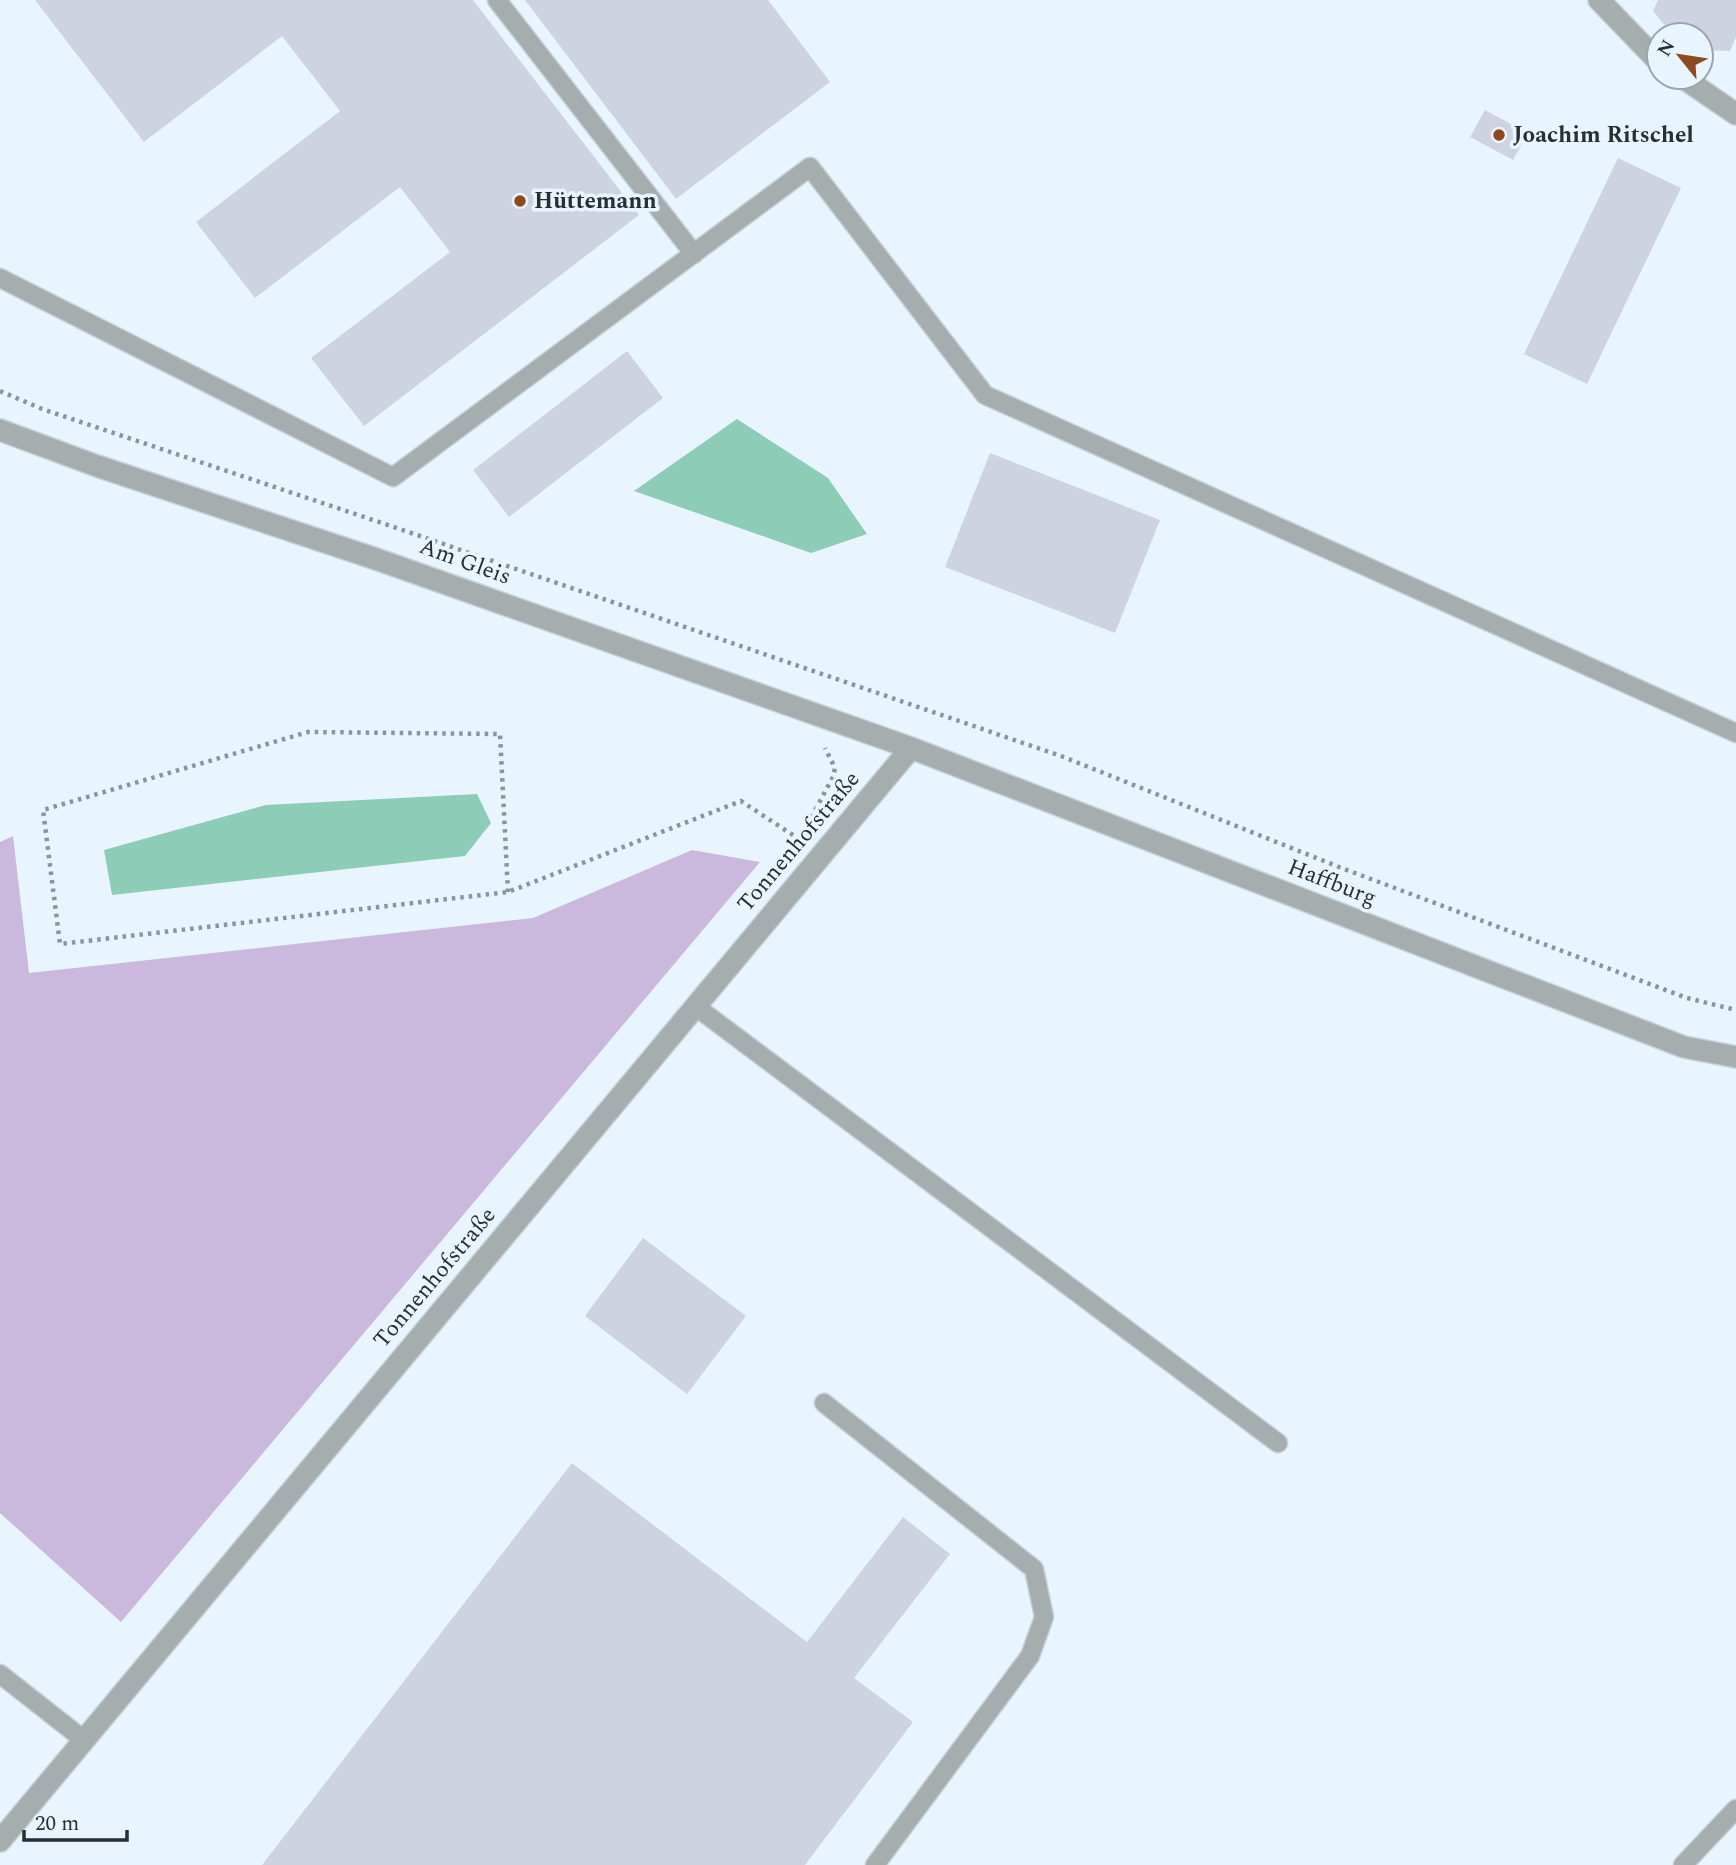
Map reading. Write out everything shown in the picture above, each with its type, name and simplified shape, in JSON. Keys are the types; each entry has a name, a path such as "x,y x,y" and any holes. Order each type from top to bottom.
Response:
{"street":[{"path":"1599,0 1645,48"},
{"path":"1702,91 1736,114"},
{"name":"Am Gleis","path":"0,430 97,466 376,559 911,748"},
{"name":"Tonnenhofstraße","path":"0,1841 911,748"},
{"name":"Haffburg","path":"911,748 1684,1047 1736,1057"}],"lane":[{"path":"497,0 694,254"},
{"path":"0,278 393,477 810,167 985,395 1736,733"},
{"path":"695,1006 1278,1443"},
{"path":"824,1403 1034,1569 1044,1617 1030,1656 875,1865"},
{"path":"0,1674 84,1740"},
{"path":"1684,1865 1736,1809"}],"path":[{"path":"0,391 42,409 1061,756 1339,867 1558,950 1687,998 1736,1010"},
{"path":"508,892 500,734 308,732 43,810 60,944 508,892 741,801 800,840 833,777 835,768 823,743"}],"shaded area":[{"path":"737,419 828,478 867,534 811,553 634,491"},
{"path":"477,794 491,823 465,856 112,895 104,850 266,805"},
{"path":"13,836 29,973 533,918 692,850 760,862 121,1622 0,1513 0,842"}],"building":[{"name":"Hüttemann","path":"35,0 473,0 639,215 364,426 311,358 450,252 400,187 255,298 196,222 340,111 282,36 144,142"},
{"path":"525,0 768,0 830,82 676,199"},
{"path":"1658,0 1736,0 1736,37 1730,51 1715,50 1715,21 1661,21 1653,11"},
{"name":"Joachim Ritschel","path":"1485,110 1528,133 1513,160 1470,137"},
{"path":"1618,158 1681,188 1587,384 1524,354"},
{"path":"627,351 663,398 509,517 473,470"},
{"path":"990,453 1160,520 1115,633 945,567"},
{"path":"643,1238 746,1316 687,1394 585,1316"},
{"path":"572,1463 807,1642 903,1517 950,1554 854,1678 913,1722 805,1865 262,1865"}],"place":[{"name":"Joachim Ritschel","path":"1499,135"},
{"name":"Hüttemann","path":"520,201"}]}
